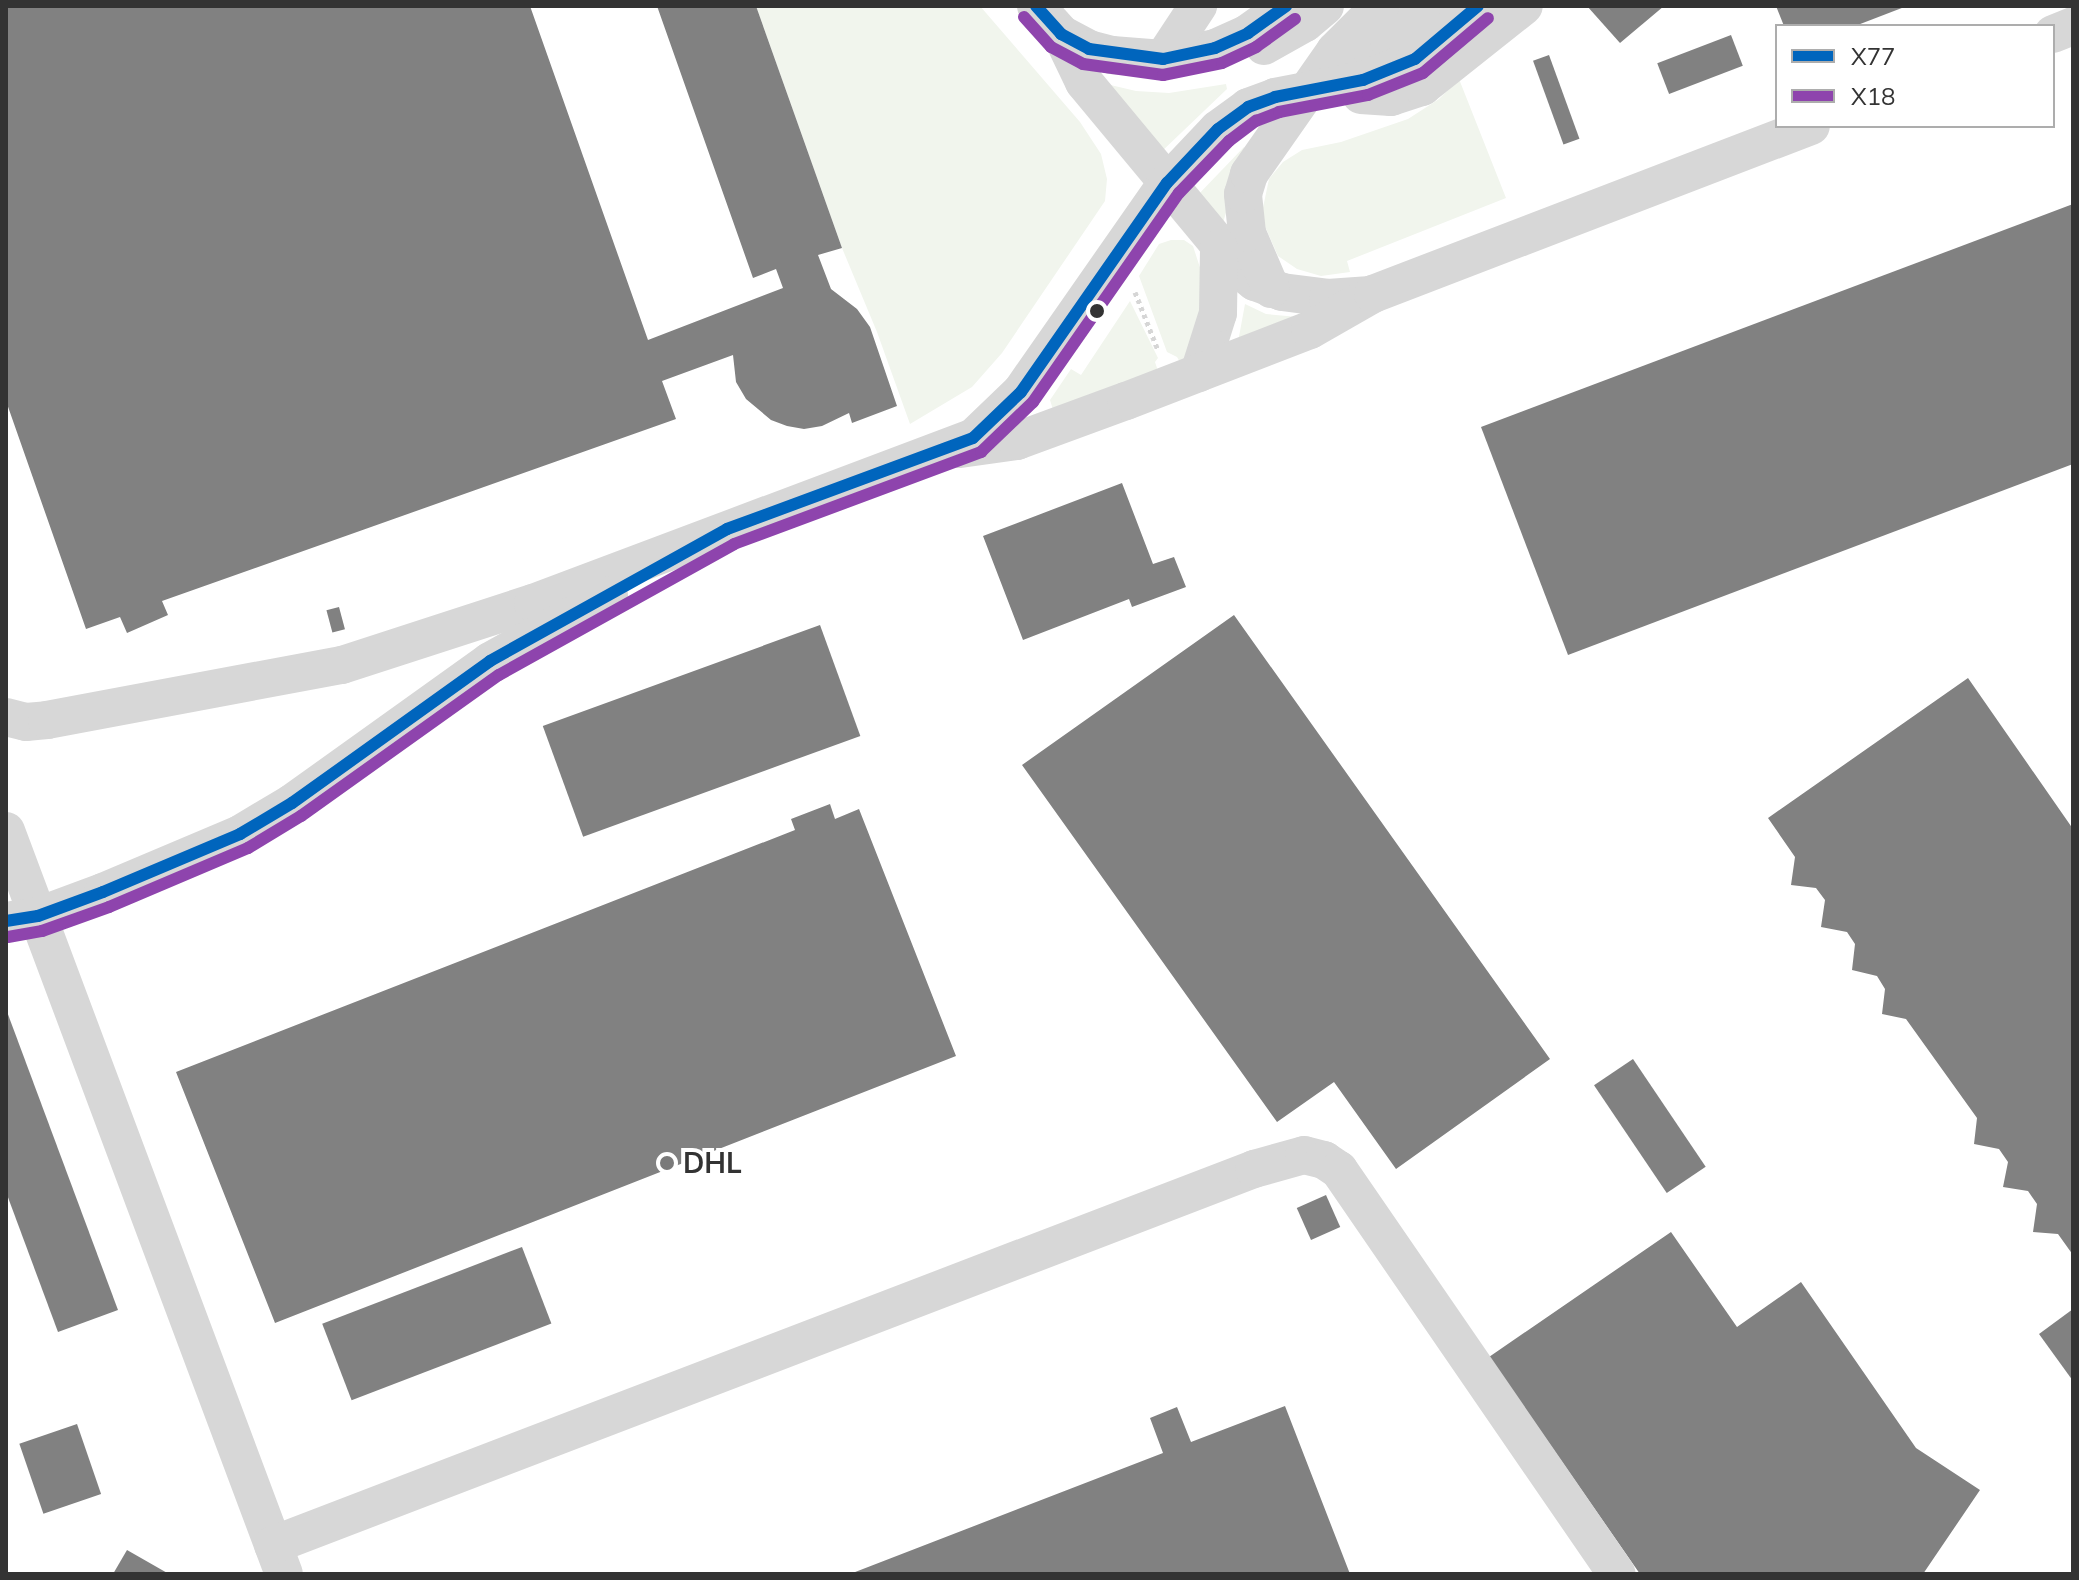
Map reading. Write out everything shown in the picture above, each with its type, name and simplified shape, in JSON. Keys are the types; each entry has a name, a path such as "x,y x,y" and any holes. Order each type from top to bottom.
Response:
{"lane":[{"path":"1036,6 1061,34 1084,82 1219,248 1255,282 1271,289 1328,298 1373,294"},
{"path":"1163,59 1198,6"},
{"path":"1163,59 1200,39 1242,6"},
{"path":"1163,59 1215,48 1248,33 1286,6"},
{"path":"1061,34 1089,49 1112,55 1212,59 1250,52 1278,41 1325,6"},
{"path":"1271,289 1247,233 1243,194 1256,161 1306,90 1335,51 1380,6"},
{"path":"1306,90 1389,41 1432,6"},
{"path":"6,717 26,722 47,720 342,665 533,603 973,438 1021,392 1167,183 1200,145 1248,107 1306,90 1363,80 1415,59 1478,6"},
{"path":"1306,90 1391,97 1422,87 1524,6"},
{"path":"945,451 1017,441 1199,373 1310,330 1373,294 1806,128"},
{"path":"1199,373 1218,313 1219,248"},
{"path":"22,919 199,854 240,834 292,803 490,661 727,529"},
{"path":"6,831 22,919 278,1560 1254,1169 1304,1155 1324,1160 1339,1170 1617,1574"}],"path":[{"path":"1132,285 1160,355"}],"shaded area":[{"path":"756,6 980,6 1080,122 1101,154 1107,179 1105,201 1002,353 972,387 910,424 842,248"},
{"path":"1459,79 1506,198 1347,261 1350,272 1321,276 1297,269 1278,256 1261,217 1269,179 1283,162 1302,150 1341,142 1408,119 1439,99"},
{"path":"1102,83 1136,91 1169,93 1226,84 1227,89 1159,154"},
{"path":"1244,147 1245,151 1221,229 1195,198"},
{"path":"1184,240 1193,246 1204,280 1196,341 1181,364 1177,357 1167,352 1139,276 1159,244"},
{"path":"1130,301 1158,358 1155,362 1159,374 1054,413 1050,400 1071,369 1081,375"},
{"path":"1245,304 1266,314 1298,317 1238,342"}],"building":[{"path":"6,6 530,6 648,340 783,288 776,269 753,278 657,6 756,6 842,248 818,255 831,289 857,309 870,327 897,406 852,423 849,413 822,426 804,429 787,426 771,420 746,399 736,382 733,355 662,381 676,419 162,601 168,615 127,633 120,617 86,629 6,401"},
{"path":"1587,6 1664,6 1620,43"},
{"path":"1776,6 1907,6 1860,24 1783,24"},
{"path":"1731,35 1743,66 1669,94 1657,63"},
{"path":"1549,55 1579,139 1563,144 1533,61"},
{"path":"2073,204 2073,464 1568,655 1481,427"},
{"path":"1122,483 1153,564 1174,557 1186,587 1132,607 1129,599 1023,640 983,536"},
{"path":"339,607 345,629 332,633 326,610"},
{"path":"1234,615 1550,1059 1396,1169 1334,1082 1277,1122 1022,765"},
{"path":"820,625 860,736 583,837 543,726"},
{"path":"1968,678 2073,829 2073,1255 2058,1234 2033,1232 2037,1204 2028,1191 2003,1187 2008,1162 1999,1149 1974,1144 1977,1118 1906,1019 1882,1014 1885,989 1877,976 1852,970 1855,944 1847,932 1821,927 1825,900 1816,888 1791,885 1795,857 1768,818"},
{"path":"830,804 835,819 859,809 956,1056 275,1323 176,1072 795,830 791,819"},
{"path":"6,1009 118,1310 58,1332 6,1192"},
{"path":"1633,1059 1706,1167 1667,1193 1594,1085"},
{"path":"1326,1195 1340,1227 1311,1240 1297,1208"},
{"path":"1671,1232 1737,1327 1801,1282 1916,1448 1980,1490 1923,1574 1640,1574 1489,1357"},
{"path":"522,1247 551,1324 352,1400 322,1324"},
{"path":"2073,1309 2073,1381 2039,1334"},
{"path":"1285,1406 1350,1574 850,1574 1163,1453 1150,1418 1177,1407 1191,1442"},
{"path":"77,1424 101,1494 43,1514 19,1444"},
{"path":"127,1550 169,1574 113,1574"}],"transit line":[{"name":"X77","path":"1036,6 1061,34 1089,49 1163,59 1215,48 1248,33 1286,6"},
{"name":"X77","path":"6,921 38,916 103,892 240,834 292,803 490,661 727,529 973,438 1021,392 1167,183 1218,129 1248,107 1275,97 1363,80 1415,59 1478,6"},
{"name":"X18","path":"1024,17 1051,47 1083,64 1163,75 1222,63 1256,47 1295,19"},
{"name":"X18","path":"8,937 42,931 109,907 248,848 301,816 499,675 734,544 981,452 1033,402 1179,193 1229,141 1256,121 1279,112 1368,95 1423,73 1488,18"}],"place":[{"name":"DHL","path":"667,1163"}]}
